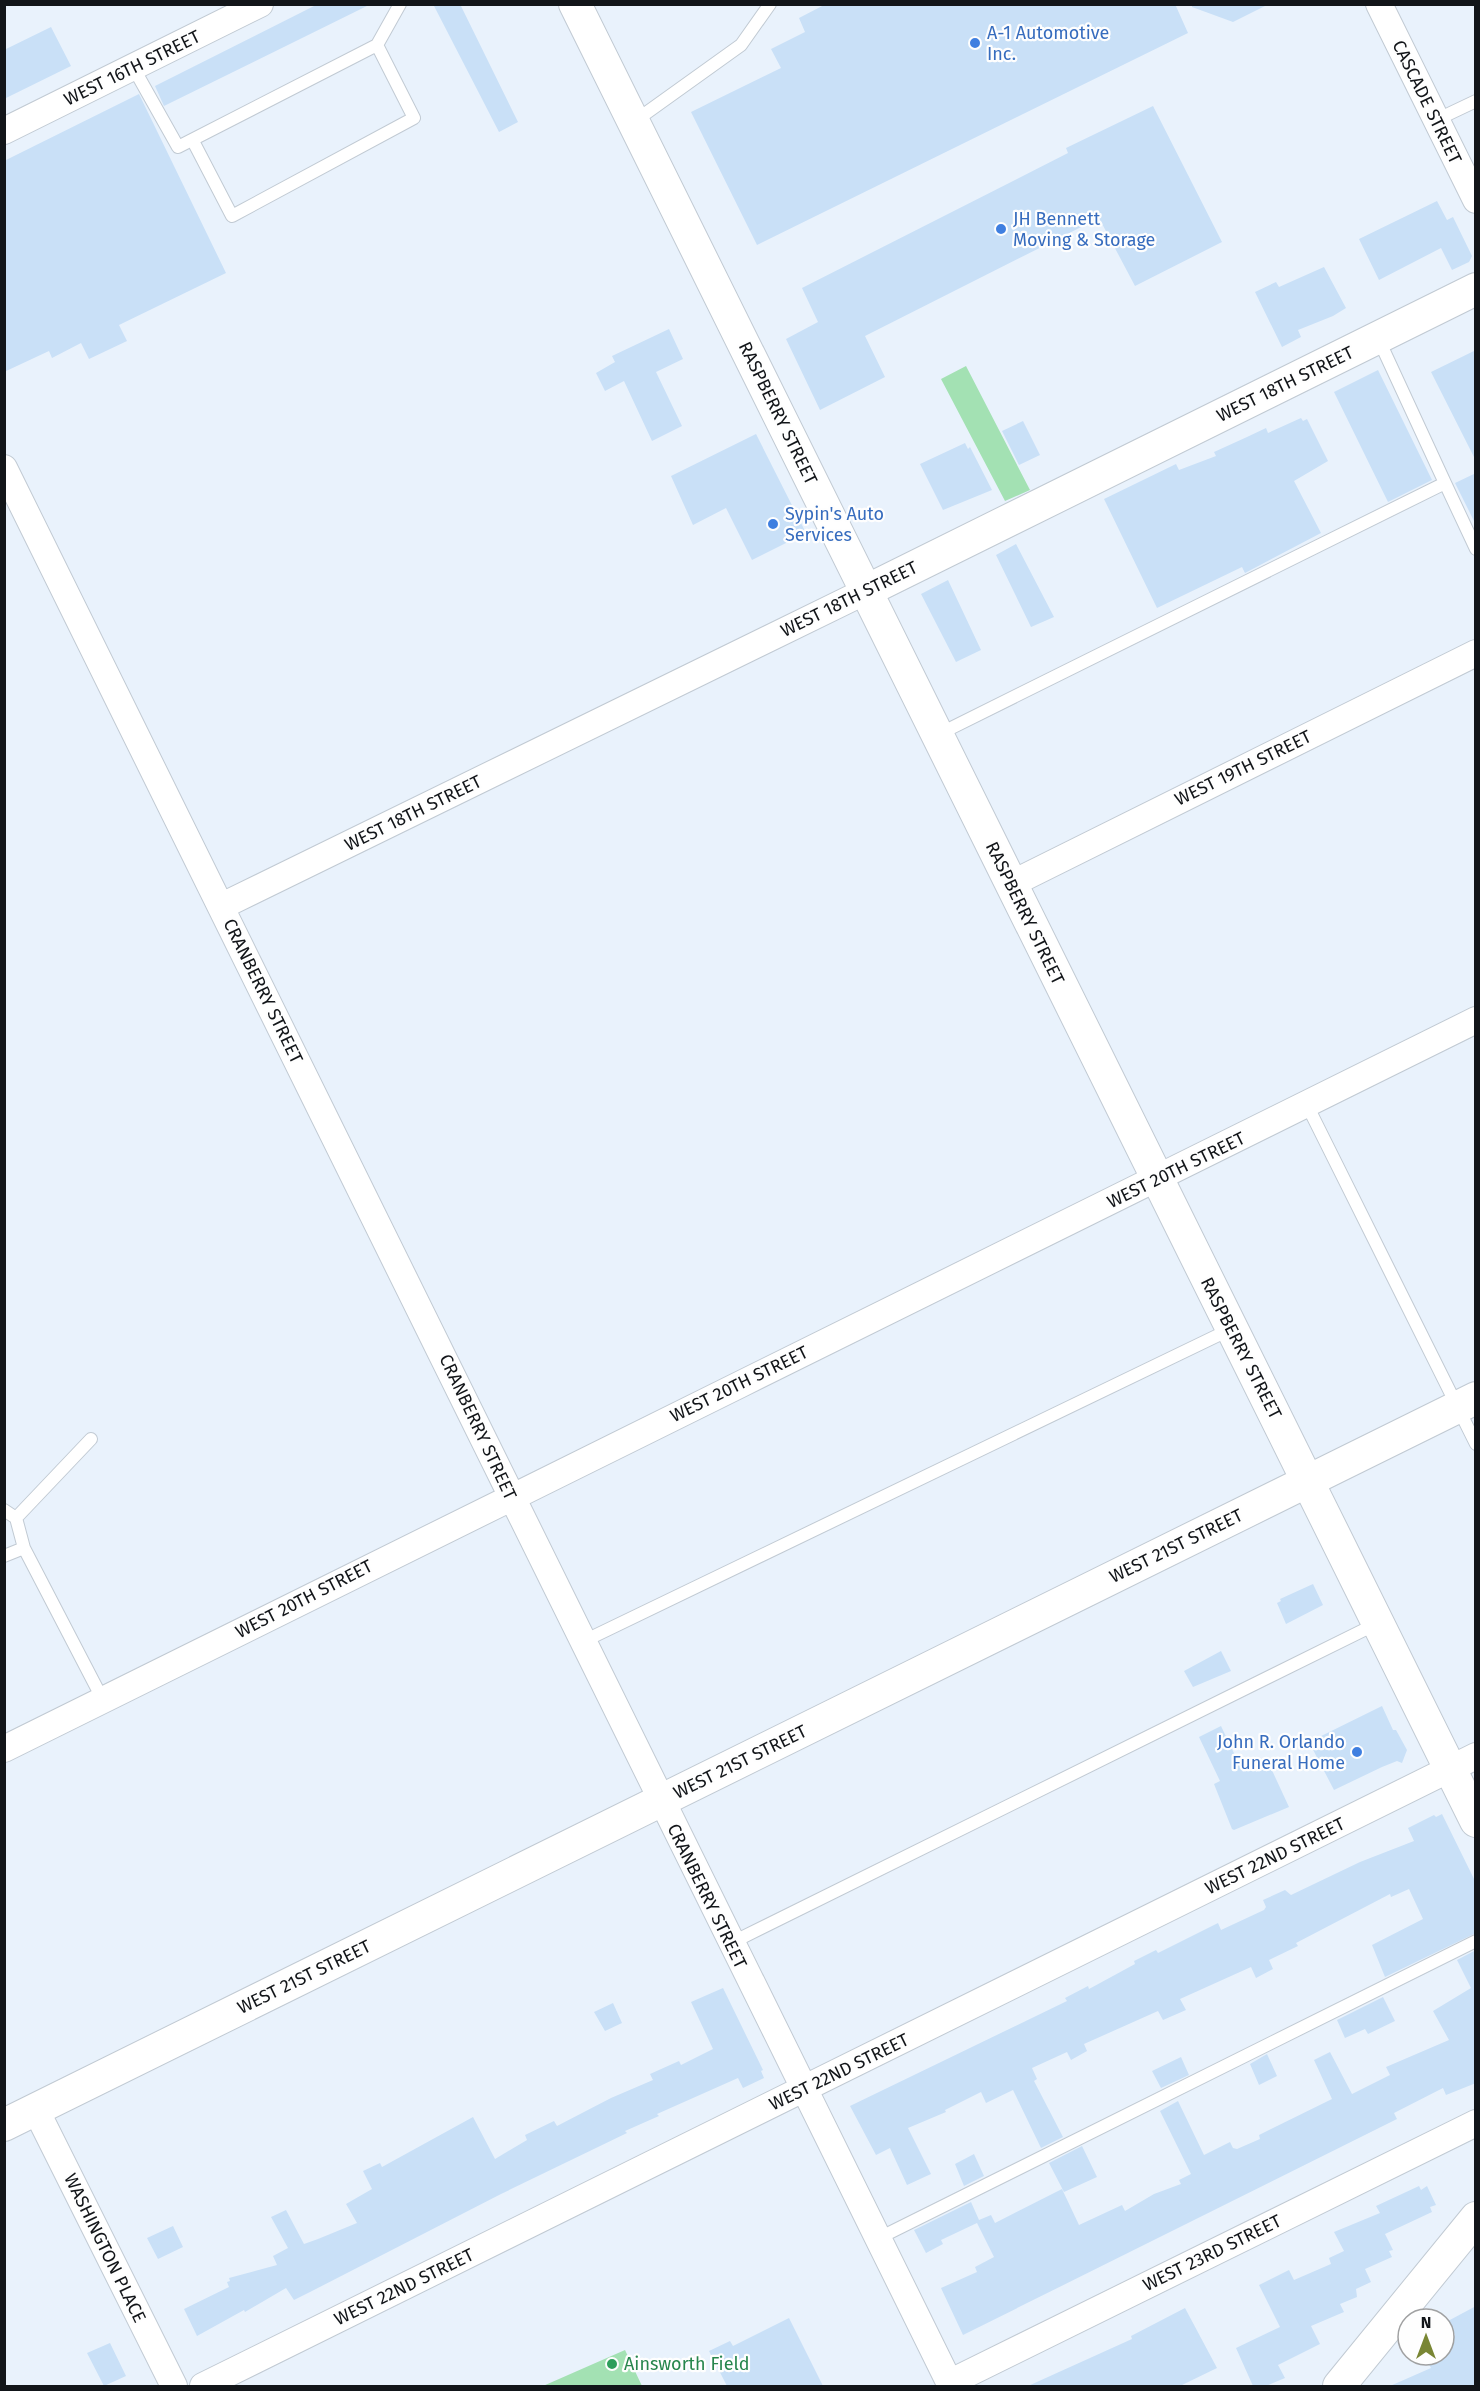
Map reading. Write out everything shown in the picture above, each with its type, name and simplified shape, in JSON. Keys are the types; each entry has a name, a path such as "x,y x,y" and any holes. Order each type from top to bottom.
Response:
{"street":[{"name":"WEST 16TH STREET","path":"4,131 260,4"},
{"name":"RASPBERRY STREET","path":"575,4 1378,1623 1463,1762 1476,1821"},
{"name":"CASCADE STREET","path":"1379,4 1476,200"},
{"name":"WEST 18TH STREET","path":"222,906 1476,290"},
{"name":"CRANBERRY STREET","path":"4,468 950,2385"},
{"name":"WEST 19TH STREET","path":"1011,884 1476,652"},
{"name":"WEST 20TH STREET","path":"4,1749 510,1496 1476,1020"},
{"name":"WEST 21ST STREET","path":"4,2125 1466,1402"},
{"name":"WEST 22ND STREET","path":"203,2386 1463,1762"},
{"name":"WASHINGTON PLACE","path":"36,2109 174,2386"},
{"name":"WEST 23RD STREET","path":"950,2385 1476,2123"},
{"path":"1340,2386 1476,2218"}],"lane":[{"path":"134,68 178,147 377,45 400,4"},
{"path":"634,122 741,45 770,4"},
{"path":"193,141 232,216 414,118 377,45"},
{"path":"1436,120 1476,101"},
{"path":"1378,338 1476,549"},
{"path":"937,735 1444,483"},
{"path":"1307,1104 1466,1402 1476,1444"},
{"path":"584,1641 1232,1329"},
{"path":"16,1518 92,1439"},
{"path":"4,1510 16,1518 24,1548 103,1700"},
{"path":"4,1556 24,1548"},
{"path":"730,1943 1378,1623"},
{"path":"878,2239 1476,1941"}],"green space":[{"path":"966,366 1030,490 1005,501 941,379"},
{"name":"Ainsworth Field","path":"625,2350 642,2386 543,2386"}],"building":[{"path":"318,4 371,4 164,106 155,86"},
{"path":"433,4 460,4 518,122 499,132"},
{"path":"826,4 1175,4 1188,33 757,245 691,112 781,68 771,49 805,32 799,18"},
{"path":"1192,4 1269,4 1233,22 1192,7"},
{"path":"51,27 71,66 4,99 4,50"},
{"path":"139,94 226,273 119,325 127,341 89,359 81,343 52,358 49,351 4,372 4,161"},
{"path":"1153,106 1222,242 1135,286 1099,218 865,336 885,377 820,410 786,339 818,322 802,288 1068,153 1066,148"},
{"path":"1437,201 1447,220 1453,217 1472,256 1469,262 1452,270 1441,248 1379,280 1359,239"},
{"path":"1324,267 1346,308 1333,316 1298,330 1301,337 1282,347 1255,292 1276,282 1279,287"},
{"path":"669,329 683,359 656,372 682,426 652,441 624,381 605,391 596,373 615,362 612,356"},
{"path":"1476,350 1476,461 1431,372"},
{"path":"1378,370 1432,480 1388,502 1334,392"},
{"path":"1301,418 1303,421 1307,419 1328,461 1294,481 1321,533 1245,573 1242,567 1157,608 1104,499 1176,464 1179,470 1216,456 1214,452 1266,428 1268,433"},
{"path":"1023,421 1040,455 1019,465 1002,431"},
{"path":"756,434 806,533 752,560 726,508 693,525 671,476"},
{"path":"965,443 968,449 970,447 992,490 943,510 920,464"},
{"path":"1476,473 1476,525 1455,483"},
{"path":"1016,544 1054,617 1031,627 996,555"},
{"path":"948,580 981,650 956,662 921,594"},
{"path":"1313,1584 1323,1605 1286,1624 1277,1603 1281,1601 1280,1599"},
{"path":"1221,1651 1231,1671 1193,1687 1184,1671"},
{"path":"1382,1706 1393,1730 1396,1730 1407,1750 1402,1763 1397,1761 1334,1790 1309,1742"},
{"path":"1221,1726 1243,1772 1253,1766 1256,1772 1270,1766 1289,1807 1232,1829 1214,1784 1220,1781 1199,1737"},
{"path":"1442,1814 1476,1883 1476,1933 1385,1977 1372,1945 1423,1919 1409,1889 1391,1897 1390,1894 1296,1943 1298,1946 1269,1960 1273,1969 1256,1978 1251,1967 1180,1999 1186,2010 1163,2020 1158,2011 1084,2044 1087,2051 1071,2060 1067,2052 1032,2068 1037,2079 1034,2081 1063,2137 1041,2148 1013,2090 986,2103 981,2092 945,2110 946,2112 908,2128 931,2174 907,2185 890,2148 876,2155 850,2106 1067,2001 1065,1998 1088,1986 1089,1989 1156,1950 1158,1953 1218,1923 1221,1930 1264,1910 1266,1907 1263,1900 1285,1890 1291,1895 1360,1862 1414,1841 1408,1828 1434,1815 1436,1817"},
{"path":"1476,1950 1476,2083 1446,2095 1443,2088 1394,2113 1397,2119 963,2335 941,2288 977,2272 975,2267 994,2257 977,2223 941,2240 943,2244 926,2253 914,2230 971,2202 979,2220 991,2215 995,2223 1062,2189 1079,2225 1122,2205 1125,2211 1154,2194 1181,2184 1179,2180 1191,2174 1160,2111 1178,2101 1204,2155 1230,2142 1233,2148 1237,2149 1260,2139 1259,2135 1332,2099 1314,2060 1330,2052 1352,2094 1390,2075 1386,2067 1449,2040 1433,2011 1471,1988 1457,1960"},
{"path":"723,1988 763,2070 761,2071 764,2078 743,2088 738,2078 657,2114 659,2116 625,2131 627,2133 501,2194 294,2300 286,2288 197,2336 184,2309 229,2287 227,2282 230,2281 229,2278 277,2265 273,2256 288,2248 271,2217 286,2210 304,2244 318,2239 357,2223 346,2204 372,2189 363,2171 380,2163 382,2167 473,2117 495,2159 527,2140 525,2135 554,2121 557,2126 611,2098 653,2080 650,2074 679,2061 681,2065 713,2049 691,2002"},
{"path":"1383,1997 1395,2021 1368,2034 1365,2029 1345,2038 1337,2020"},
{"path":"613,2003 622,2023 605,2031 594,2012"},
{"path":"1267,2054 1277,2076 1259,2085 1250,2064"},
{"path":"1181,2057 1189,2075 1161,2088 1152,2071"},
{"path":"1082,2146 1097,2177 1064,2192 1049,2163"},
{"path":"974,2154 984,2176 964,2186 955,2164"},
{"path":"1419,2186 1421,2190 1427,2186 1436,2205 1430,2207 1432,2212 1385,2234 1393,2250 1389,2251 1392,2257 1365,2269 1371,2282 1356,2289 1357,2297 1340,2304 1344,2312 1311,2326 1320,2344 1278,2365 1285,2378 1266,2386 1253,2386 1236,2348 1280,2327 1259,2285 1289,2270 1294,2280 1331,2264 1329,2258 1344,2251 1334,2232 1380,2213 1376,2206"},
{"path":"173,2226 183,2247 158,2259 147,2238"},
{"path":"1476,2306 1476,2386 1390,2386 1430,2367 1456,2367 1456,2317"},
{"path":"1185,2308 1217,2368 1180,2386 1028,2386 1132,2339 1131,2336"},
{"path":"789,2318 823,2386 727,2386 709,2351 730,2341 733,2346"},
{"path":"110,2343 126,2376 104,2386 87,2353"}],"place":[{"name":"A-1 Automotive Inc.","path":"975,43"},
{"name":"JH Bennett Moving & Storage","path":"1001,229"},
{"name":"Sypin's Auto Services","path":"773,524"},
{"name":"John R. Orlando Funeral Home","path":"1357,1752"},
{"name":"Ainsworth Field","path":"612,2364"}]}
